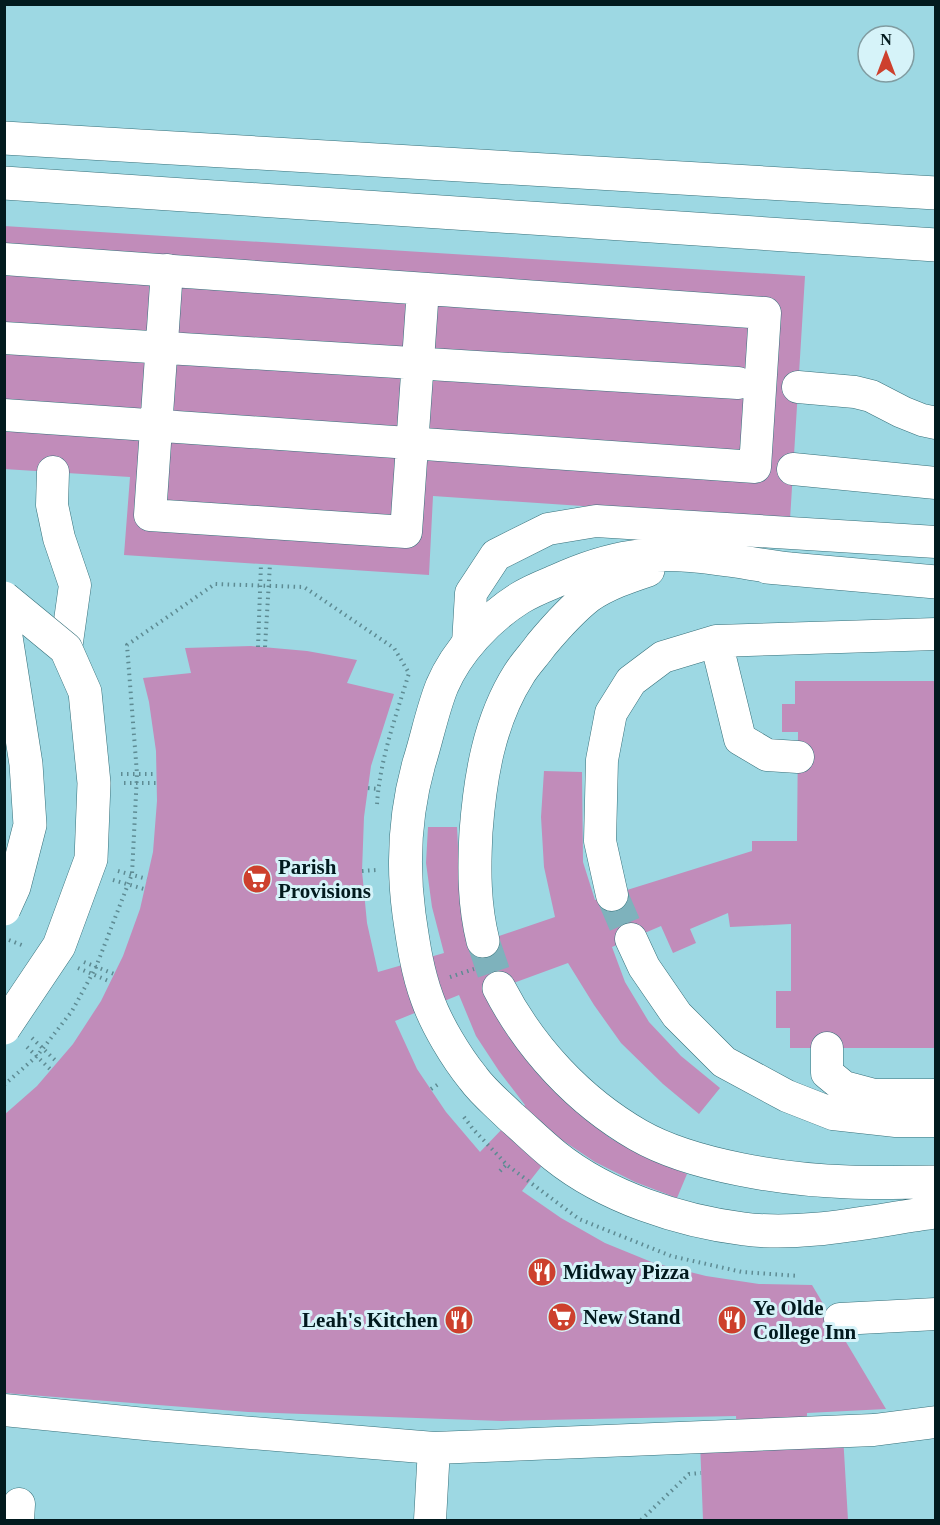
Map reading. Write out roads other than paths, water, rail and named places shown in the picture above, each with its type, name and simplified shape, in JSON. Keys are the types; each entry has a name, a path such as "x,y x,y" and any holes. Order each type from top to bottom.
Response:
{"main road":[{"path":"4,138 936,193"},
{"path":"4,183 936,245"},
{"path":"790,569 690,556 635,556 570,574 520,598 494,618 468,644 442,687 415,779 405,835 405,868 414,945 428,1000 474,1080 533,1137 565,1163 605,1187 655,1209 683,1217 746,1229 777,1232 936,1212"},
{"path":"483,941 478,919 474,864 482,773 493,730 519,674 554,629 590,596 609,584 654,568 700,563 936,582"},
{"path":"4,598 66,649 85,692 94,783 91,859 59,946 4,1028"},
{"path":"4,624 26,764 30,825 14,887 4,909"},
{"path":"499,988 519,1023 546,1058 576,1089 619,1123 659,1145 700,1159 737,1168 809,1179 849,1182 936,1182"}],"lane":[{"path":"4,259 765,314 755,467 4,415"},
{"path":"167,270 150,515 406,532 423,289"},
{"path":"4,338 738,383"},
{"path":"798,387 855,392 871,396 902,412 936,423"},
{"path":"793,469 936,483"},
{"path":"53,472 52,505 58,538 75,585 66,649"},
{"path":"468,644 471,593 496,555 548,529 596,521 936,542"},
{"path":"612,895 600,842 602,760 611,713 632,681 663,657 716,641 936,634"},
{"path":"716,641 740,739 768,755 798,757"},
{"path":"631,939 644,967 677,1015 724,1062 787,1096 832,1114 896,1121 936,1121"},
{"path":"827,1048 827,1073 844,1087 874,1095 936,1095"},
{"path":"840,1319 936,1314"},
{"path":"4,1410 434,1448 874,1430 936,1422"},
{"path":"430,1521 434,1448"}],"tunnel":[{"path":"612,895 631,939"},
{"path":"483,941 499,988"}],"place":[{"name":"Parish Provisions","path":"257,879"},
{"name":"Midway Pizza","path":"542,1272"},
{"name":"New Stand","path":"562,1317"},
{"name":"Leah's Kitchen","path":"459,1320"},
{"name":"Ye Olde College Inn","path":"732,1320"}]}
